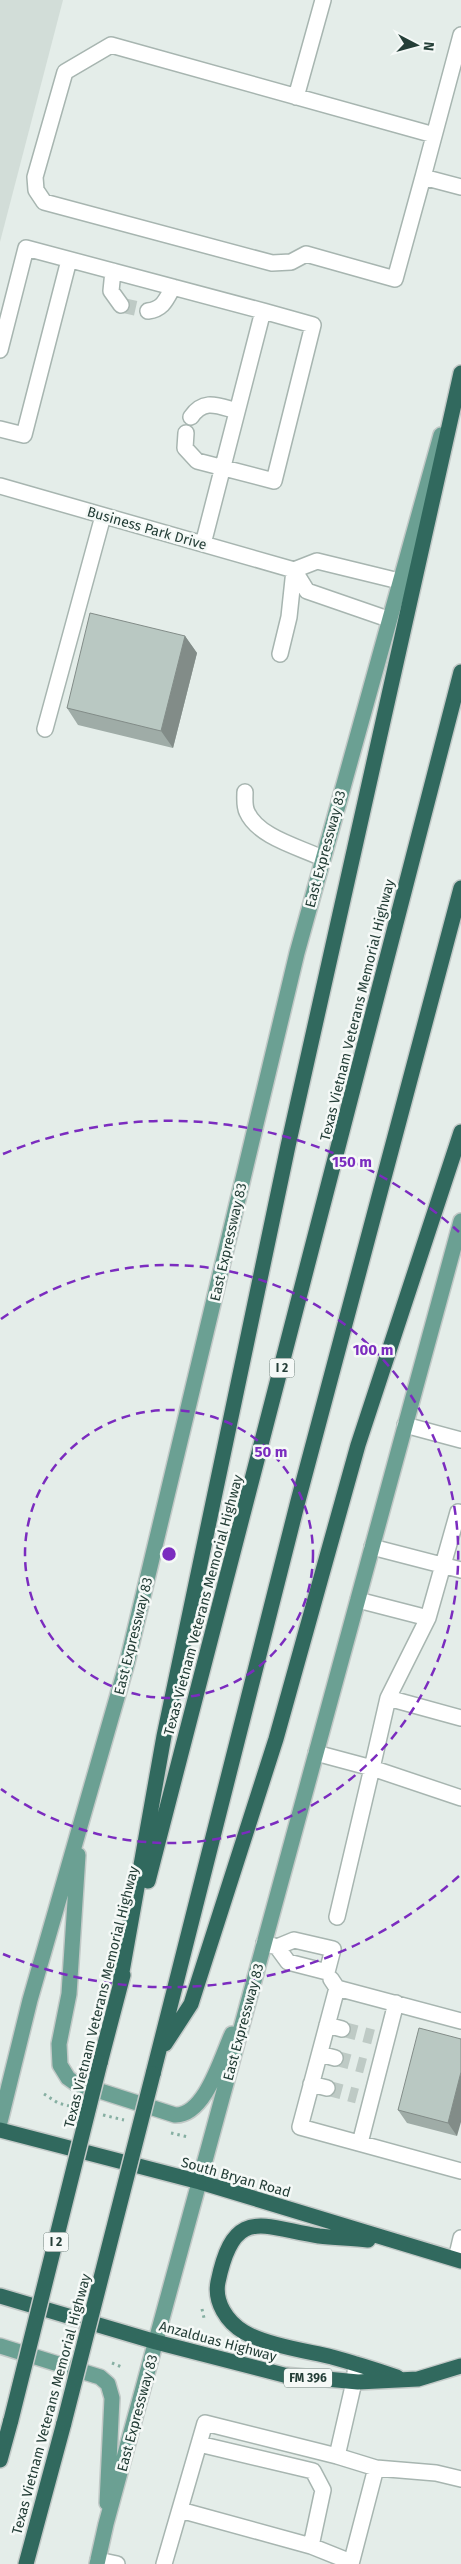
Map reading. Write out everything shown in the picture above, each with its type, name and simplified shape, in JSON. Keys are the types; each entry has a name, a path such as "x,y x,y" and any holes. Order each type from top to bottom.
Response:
{"highway":[{"path":"120,1984 164,1736 288,1146 461,373"},
{"name":"Texas Vietnam Veterans Memorial Highway","path":"0,2460 120,1984 232,1562 461,672"},
{"name":"Texas Vietnam Veterans Memorial Highway","path":"26,2564 64,2423 295,1511 461,888"},
{"path":"158,2053 191,2004 276,1739 358,1445 461,1132"},
{"name":"South Bryan Road","path":"0,2130 200,2182 458,2260"},
{"path":"397,2242 319,2236 270,2225 250,2226 235,2237 223,2258 217,2285 219,2304 227,2318 245,2333 284,2346 356,2364 407,2380"},
{"name":"Anzalduas Highway","path":"0,2296 156,2342 284,2375 354,2382 407,2380 418,2379 461,2366"}],"main road":[{"name":"East Expressway 83","path":"0,2122 30,2000 127,1663 294,963 388,619 461,364"},
{"name":"East Expressway 83","path":"98,2562 106,2524 252,1989 270,1945 316,1753 461,1221"},
{"path":"80,1826 69,1994 59,2044 60,2065 68,2078 75,2083 175,2115 184,2115 193,2110 204,2096 252,1989"},
{"path":"0,2346 100,2377 108,2384 112,2398 106,2524"}],"street":[{"path":"296,97 323,0"},
{"path":"434,136 111,46 65,72 35,177 36,190 44,202 272,263 291,262 306,254 395,279 423,177 434,136 461,35"},
{"path":"423,177 461,187"},
{"path":"0,350 26,248 313,325 274,481 197,461 190,456 185,448 186,433"},
{"path":"0,429 24,435 69,260"},
{"path":"113,271 111,291 121,304"},
{"path":"148,311 157,310 163,305 173,287"},
{"path":"203,544 263,311"},
{"path":"190,417 203,404 211,404 237,411"},
{"name":"Business Park Drive","path":"0,486 294,570"},
{"path":"45,729 103,516"},
{"path":"294,570 316,561 399,581"},
{"path":"294,570 307,591 388,619"},
{"path":"280,654 289,617 294,570"},
{"path":"245,792 246,810 255,824 269,834 322,858"},
{"path":"405,1426 461,1440"},
{"path":"337,1917 388,1698 428,1618 460,1508"},
{"path":"372,1547 461,1570"},
{"path":"358,1600 428,1618"},
{"path":"388,1698 461,1718"},
{"path":"316,1753 372,1768 461,1798"},
{"path":"270,1945 294,1940 333,1950 327,1972"},
{"path":"270,1945 288,1962 327,1972 337,1988 461,2021"},
{"path":"337,1988 300,2127 461,2171"},
{"path":"360,2143 364,2098 380,2039 396,2004"},
{"path":"327,2025 342,2029"},
{"path":"320,2054 335,2058"},
{"path":"311,2084 327,2088"},
{"path":"458,2260 461,2238"},
{"path":"337,2456 354,2382 356,2364"},
{"path":"164,2564 206,2423 337,2456 376,2468 436,2473 461,2479"},
{"path":"199,2444 313,2471 323,2490 311,2546"},
{"path":"180,2510 311,2546 351,2563 376,2468"},
{"path":"98,2562 117,2564"}],"path":[{"path":"44,2094 58,2102 77,2108"},
{"path":"95,2112 132,2122"},
{"path":"169,2132 188,2137"}],"shaded area":[{"path":"0,0 63,0 0,242"}],"building":[{"path":"90,613 185,636 161,731 67,708"},
{"path":"419,2028 461,2039 461,2072 448,2123 398,2110"}],"tunnel":[{"path":"121,305 148,311"},
{"path":"342,2029 373,2037"},
{"path":"335,2058 365,2066"},
{"path":"327,2088 357,2096"}]}
